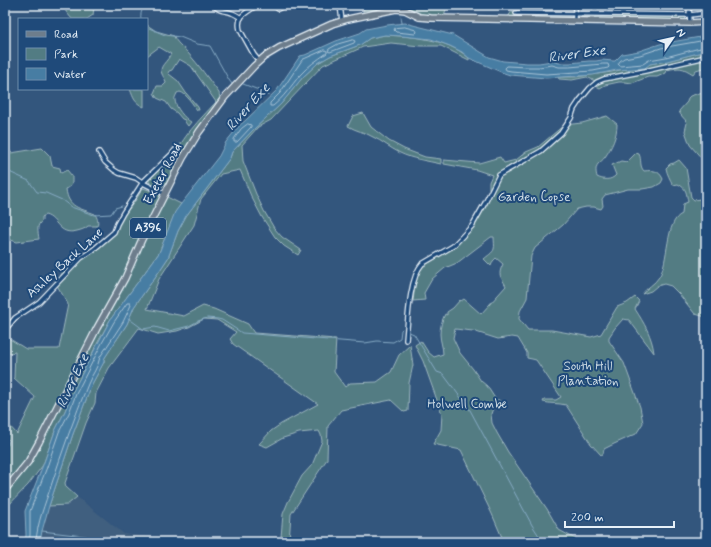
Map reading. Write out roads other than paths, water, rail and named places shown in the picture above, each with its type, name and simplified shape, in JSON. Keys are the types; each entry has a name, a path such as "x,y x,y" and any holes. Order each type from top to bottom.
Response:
{"main road":[{"name":"Exeter Road","path":"5,490 32,455 125,278 142,239 183,158 225,97 259,61 279,48 332,24 396,9 405,10 406,12 419,17 431,18 575,21"},
{"name":"A396","path":"575,21 706,22"}],"street":[{"path":"214,5 217,9 231,12 241,18"},
{"path":"257,5 247,12 241,18 239,23 240,30 259,61"},
{"path":"274,5 278,9 278,15"},
{"path":"278,9 285,5"},
{"path":"340,5 342,21"},
{"path":"575,5 575,21"},
{"path":"689,5 690,23"},
{"path":"516,13 690,15 706,13"},
{"path":"406,340 412,287 419,268 422,264 452,246 472,226 499,175 541,151 561,133 571,118 574,109 590,88 597,82 604,79 706,57"},
{"name":"Exeter Road","path":"143,182 172,155 175,150"},
{"path":"99,152 105,162 114,170 136,178 165,194"},
{"name":"Ashley Back Lane","path":"5,330 15,318 39,302 81,258 114,232 123,213 143,182"}],"water":[{"path":"405,23 453,35 489,57 503,61 539,63 552,61 559,63 570,63 602,60 615,61 622,54 639,51 660,44 706,36 706,51 650,64 645,68 617,70 593,75 546,78 510,75 501,72 469,58 462,52 450,46 431,39 385,35 370,38 360,45 330,56 318,63 303,77 281,104 232,152 230,158 186,216 178,231 168,258 134,307 127,324 104,359 104,362 92,384 73,434 49,506 40,542 25,542 25,511 55,431 72,393 110,320 159,253 175,212 219,156 226,142 239,126 277,90 300,56 360,33 366,29"}],"waterway":[{"path":"141,18 145,5"},
{"path":"401,17 402,23"},
{"path":"149,28 165,35 180,37 197,44 210,46 232,84"},
{"name":"River Exe","path":"243,84 264,92 271,97"},
{"path":"5,170 29,181 37,192 46,193 62,200 71,207 94,215 111,214 115,208 122,206"},
{"path":"128,318 143,329 155,327 169,331 189,326 207,318 222,320 242,333 365,343 377,341 393,342 400,338 402,329"},
{"path":"409,332 414,334 437,372 443,374 470,410 532,525 543,542"},
{"path":"42,531 133,542"}],"park label":[{"name":"Garden Copse","path":"534,197"},
{"name":"South Hill Plantation","path":"588,374"},
{"name":"Holwell Combe","path":"467,404"}]}
